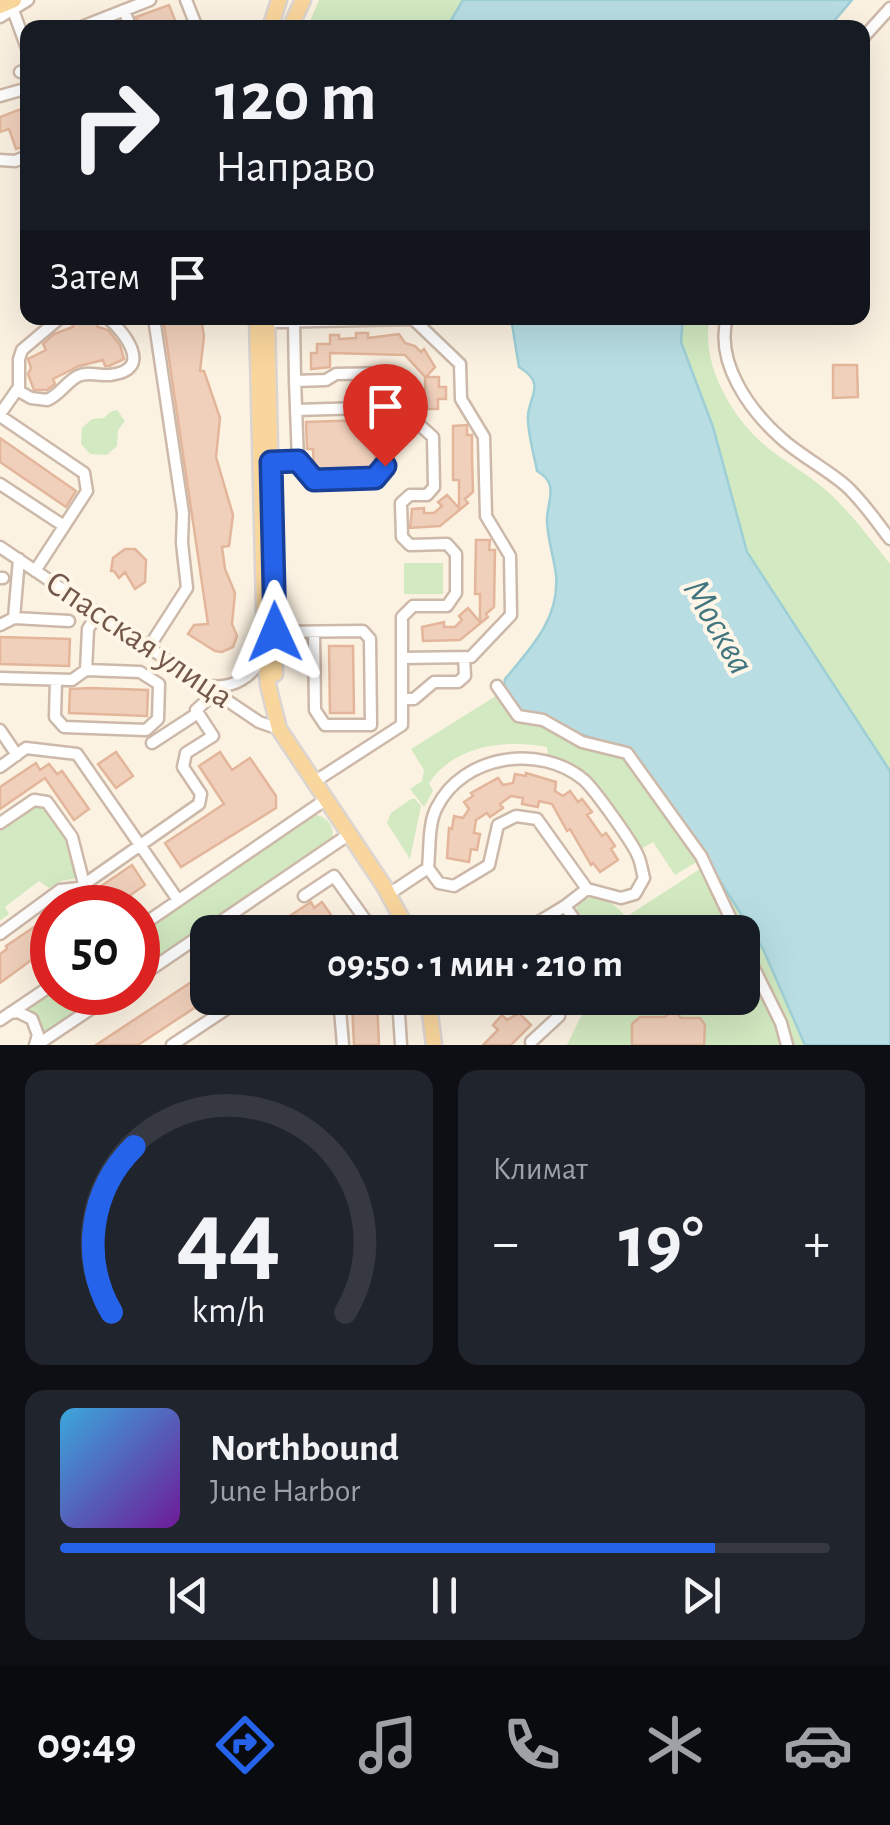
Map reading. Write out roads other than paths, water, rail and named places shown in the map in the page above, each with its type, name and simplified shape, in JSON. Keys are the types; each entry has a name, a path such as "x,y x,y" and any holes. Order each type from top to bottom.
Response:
{"main road":[{"path":"264,325 277,722"},
{"path":"264,325 265,652 277,722 400,915"},
{"path":"430,1015 434,1045"}],"street":[{"path":"0,16 9,5 28,0"},
{"path":"9,5 20,32"},
{"path":"100,20 145,6"},
{"path":"870,31 890,8"},
{"path":"124,10 128,20"},
{"path":"36,571 87,492 84,473 0,415 16,390 22,350 52,325"},
{"path":"16,390 31,398 47,400 80,374 111,375 125,369 132,358 132,348 128,336 116,325"},
{"path":"149,648 185,594 188,580 182,543 183,513 155,325"},
{"path":"294,325 295,381 296,410 298,461 314,480 375,478 385,468 376,418 364,408 296,410"},
{"path":"402,658 471,657 511,615 510,556 486,516 484,438 461,399 460,364 420,325"},
{"path":"725,325 728,362 760,417 782,440 848,488 890,539"},
{"path":"295,381 326,380 336,374 394,373 405,385 406,413 433,437 434,488 427,495 410,496 402,503 402,537 410,545 447,544 456,554 456,593 447,606 413,606 402,617 402,725 314,782"},
{"path":"271,462 298,461"},
{"path":"0,484 64,526"},
{"name":"Спасская улица","path":"0,547 259,722 277,722"},
{"path":"14,618 18,559"},
{"path":"86,670 88,628 98,613"},
{"path":"0,625 14,618 68,621"},
{"path":"275,632 362,631 370,638 371,725 325,726 314,710 314,632"},
{"path":"204,684 235,684 256,668 265,652"},
{"path":"402,699 414,699 434,682 458,682 464,676 464,657"},
{"path":"0,678 72,680 86,670 140,672 159,684 158,719 146,730 64,727 55,718 56,680"},
{"path":"497,686 518,716 542,720 582,742 627,753 701,856 729,915"},
{"path":"0,934 60,890 84,884 199,804 201,794 183,767 186,754 213,736 196,710 216,692"},
{"path":"152,743 198,713"},
{"path":"0,730 17,755"},
{"path":"0,766 26,748 78,754 178,900"},
{"path":"520,758 555,764 584,780 638,855 644,878 635,894 620,898 587,888 537,818 516,816 498,825 489,865 454,886 439,883 428,868 435,810 450,787 490,761 520,758"},
{"path":"0,823 34,800 47,802 72,837 84,884"},
{"path":"160,913 325,800"},
{"path":"230,915 348,836"},
{"path":"319,855 362,915"},
{"path":"389,894 428,868"},
{"path":"304,896 334,876"},
{"path":"550,915 587,888"},
{"path":"565,906 571,915"},
{"path":"160,963 190,942"},
{"path":"760,981 787,1045"},
{"path":"5,1016 30,1000"},
{"path":"5,1016 18,1012 32,1019 38,1035 36,1045"},
{"path":"36,1045 81,1015"},
{"path":"172,1045 217,1015"},
{"path":"340,1015 343,1045"},
{"path":"399,1015 400,1045"},
{"path":"531,1044 558,1015"}],"water":[{"path":"463,0 852,0 835,20 451,20"},
{"name":"Москва","path":"512,325 682,325 681,342 713,427 747,552 890,771 890,1045 805,1045 760,944 760,915 742,915 628,750 521,714 504,688 505,679 542,631 556,591 547,527 551,493 548,481 537,471 528,415 534,384 519,367"}]}
